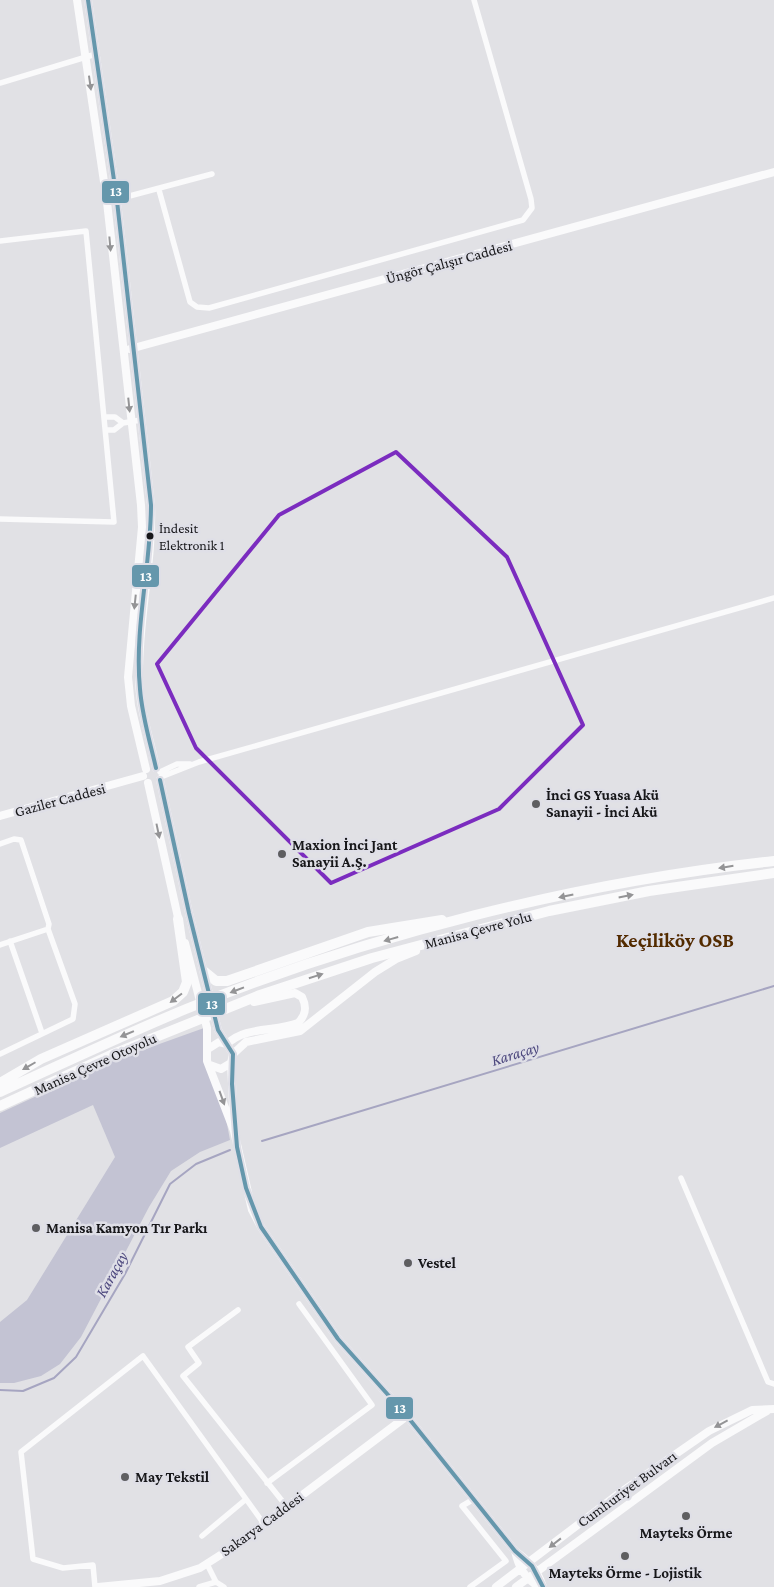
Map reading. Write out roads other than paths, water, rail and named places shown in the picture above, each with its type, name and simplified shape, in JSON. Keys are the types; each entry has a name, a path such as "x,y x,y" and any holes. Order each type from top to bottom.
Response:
{"highway":[{"name":"Manisa Çevre Yolu","path":"0,1092 188,1008 345,952 475,916 616,885 774,861"},
{"name":"Manisa Çevre Yolu","path":"192,1023 260,995 372,958 549,911 630,895 774,873"},
{"path":"204,972 216,981 227,982 368,932 475,916"},
{"path":"0,1083 41,1059 174,1001 183,992 187,982 178,919"},
{"name":"Manisa Çevre Otoyolu","path":"0,1106 110,1055 192,1023"}],"street":[{"path":"77,0 107,202 123,349 126,422 142,528 128,677 131,706 178,919 199,990 207,1028 208,1049 206,1057 234,1131 252,1210 261,1227 338,1339 407,1416 515,1551 531,1562 538,1572 543,1587"},
{"path":"88,0 117,201 152,522 139,678 142,708 159,774 188,914 218,1030 232,1058 234,1131"},
{"path":"158,190 190,302 197,307 209,308 522,220 532,208 474,0"},
{"path":"0,83 96,54"},
{"name":"Üngör Çalışır Caddesi","path":"123,349 134,348 774,172"},
{"path":"107,202 117,201 212,174"},
{"path":"0,241 86,231 114,522 0,519"},
{"path":"104,417 126,422"},
{"path":"106,430 114,430 126,422 141,420"},
{"path":"146,777 774,598"},
{"path":"146,777 156,784 159,774"},
{"name":"Gaziler Caddesi","path":"0,816 146,777"},
{"path":"0,844 14,839 21,840 49,924 48,929 75,1004 73,1018 0,1054"},
{"path":"0,945 48,929"},
{"path":"210,1065 221,1069 246,1042 300,1031 375,972 396,959 474,932"},
{"path":"10,941 42,1033"},
{"path":"208,1049 219,1042 226,1044 238,1036 298,1023 303,1018 305,1010 302,996 295,993 235,1006"},
{"path":"681,1178 768,1382 774,1384"},
{"path":"267,1483 372,1405 299,1304"},
{"path":"238,1310 188,1347 199,1363 182,1376 287,1507"},
{"path":"97,1587 93,1565 63,1568 34,1559 21,1452 143,1356 264,1524"},
{"name":"Cumhuriyet Bulvarı","path":"496,1587 708,1430 752,1410 771,1410"},
{"name":"Cumhuriyet Bulvarı","path":"516,1587 712,1443 771,1410"},
{"name":"Sakarya Caddesi","path":"97,1587 176,1577 207,1564 287,1507 407,1416"},
{"path":"622,1492 630,1503"},
{"path":"470,1587 506,1561 462,1506 474,1499"},
{"path":"202,1536 245,1500"},
{"path":"515,1551 520,1570 527,1579 539,1587"},
{"path":"207,1564 216,1582 224,1587"},
{"path":"199,1587 216,1582"}],"waterway":[{"name":"Karaçay","path":"262,1141 774,986"},
{"name":"Karaçay","path":"0,1390 23,1391 54,1378 76,1357 125,1274 170,1184 196,1164 230,1150"}],"place":[{"name":"İndesit Elektronik 1","path":"150,536"},
{"name":"İnci GS Yuasa Akü Sanayii - İnci Akü","path":"536,804"},
{"name":"Maxion İnci Jant Sanayii A.Ş.","path":"282,854"},
{"name":"Manisa Kamyon Tır Parkı","path":"36,1228"},
{"name":"Vestel","path":"408,1263"},
{"name":"May Tekstil","path":"125,1477"},
{"name":"Mayteks Örme","path":"686,1516"},
{"name":"Mayteks Örme - Lojistik","path":"625,1556"}],"district":[{"name":"Keçiliköy OSB","path":"675,940"}]}
